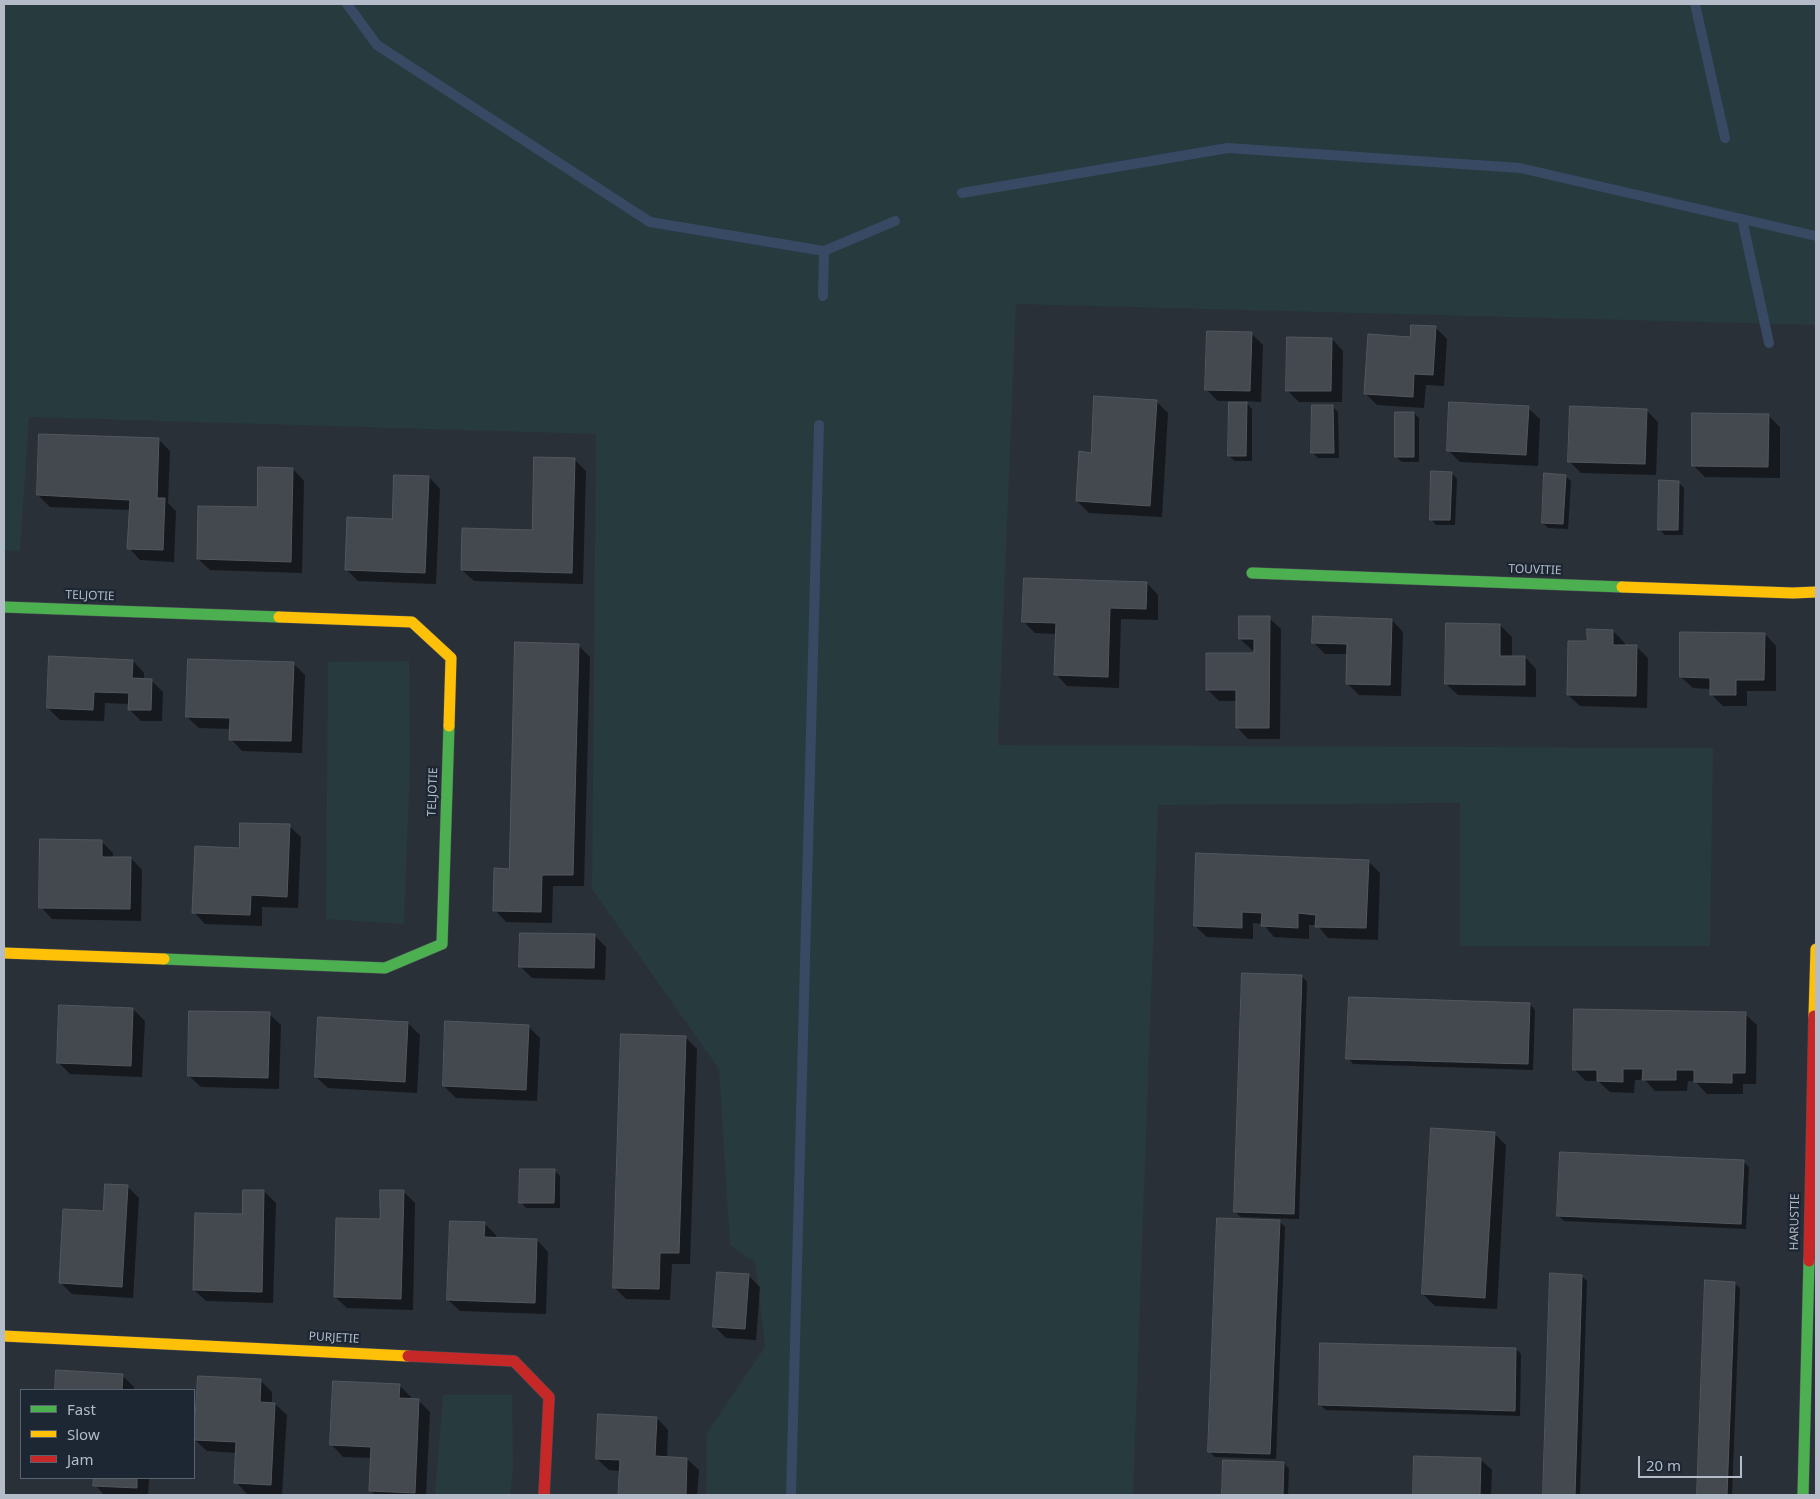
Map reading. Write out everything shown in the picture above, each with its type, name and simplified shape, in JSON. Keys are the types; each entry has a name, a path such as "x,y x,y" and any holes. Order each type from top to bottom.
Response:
{"street":[{"name":"TOUVITIE","path":"1252,573 1793,593 1816,592"},
{"name":"TELJOTIE","path":"4,607 412,622 450,658 442,944 385,968 4,953"},
{"name":"HARUSTIE","path":"1803,1495 1816,949"},
{"name":"PURJETIE","path":"4,1336 514,1361 549,1397 544,1495"}],"green space":[{"path":"4,4 1816,4 1816,325 1016,304 998,745 1713,748 1710,946 1460,946 1460,803 1158,805 1133,1495 706,1495 707,1433 765,1347 755,1262 730,1245 719,1069 592,889 596,434 29,417 20,551 4,550"},
{"path":"409,661 410,763 404,924 326,919 328,662"},
{"path":"443,1395 512,1395 513,1469 510,1495 435,1495"}],"building":[{"path":"1411,325 1436,326 1433,375 1414,374 1413,397 1364,394 1368,334 1410,337"},
{"path":"1207,331 1252,332 1250,391 1205,390"},
{"path":"1287,337 1332,338 1331,391 1286,391"},
{"path":"1094,396 1157,400 1150,506 1076,501 1079,451 1091,453"},
{"path":"1229,402 1247,402 1246,456 1228,456"},
{"path":"1449,402 1529,406 1526,455 1447,451"},
{"path":"1312,405 1333,405 1334,453 1311,453"},
{"path":"1570,406 1647,409 1645,464 1568,462"},
{"path":"1395,412 1414,412 1414,457 1395,457"},
{"path":"1692,413 1769,414 1768,467 1692,466"},
{"path":"39,434 159,438 157,498 165,498 163,550 127,549 130,500 37,495"},
{"path":"534,457 575,458 572,573 461,570 462,528 532,530"},
{"path":"258,467 293,468 291,562 197,559 198,506 257,507"},
{"path":"1431,471 1452,472 1450,520 1430,520"},
{"path":"1544,473 1566,475 1563,524 1542,523"},
{"path":"394,475 429,476 425,573 345,570 347,517 392,519"},
{"path":"1659,480 1679,481 1678,530 1658,530"},
{"path":"1024,578 1147,582 1146,609 1110,608 1108,677 1054,675 1056,623 1022,622"},
{"path":"1239,616 1270,616 1269,728 1236,728 1236,690 1206,690 1206,653 1254,653 1254,639 1239,639"},
{"path":"1313,616 1392,619 1390,685 1346,684 1347,644 1312,643"},
{"path":"1446,623 1500,624 1500,656 1525,656 1525,685 1445,684"},
{"path":"1587,629 1613,630 1613,645 1637,645 1636,696 1567,695 1568,641 1587,641"},
{"path":"1680,632 1765,633 1764,680 1736,680 1736,695 1710,695 1710,678 1680,677"},
{"path":"515,642 579,644 573,875 542,875 541,912 493,911 494,868 509,869"},
{"path":"49,656 133,660 132,678 152,679 151,710 128,710 129,693 94,692 93,710 47,708"},
{"path":"188,659 294,662 291,741 229,740 230,718 186,717"},
{"path":"240,823 290,824 287,897 251,895 250,915 192,913 195,846 239,848"},
{"path":"40,839 102,840 102,857 131,857 130,909 39,908"},
{"path":"1196,853 1369,860 1366,928 1315,927 1316,915 1298,913 1298,928 1261,926 1262,913 1242,912 1242,928 1194,926"},
{"path":"520,933 595,934 594,968 519,967"},
{"path":"1242,973 1302,975 1294,1214 1234,1212"},
{"path":"1349,997 1530,1003 1528,1064 1346,1059"},
{"path":"59,1005 133,1008 131,1066 57,1063"},
{"path":"1574,1009 1746,1012 1745,1073 1732,1073 1732,1083 1694,1082 1694,1070 1676,1070 1676,1080 1642,1080 1643,1069 1623,1069 1623,1082 1597,1081 1597,1070 1573,1070"},
{"path":"189,1011 270,1012 268,1078 188,1076"},
{"path":"318,1017 408,1022 405,1082 315,1077"},
{"path":"445,1021 529,1025 526,1090 443,1086"},
{"path":"621,1034 686,1036 679,1253 660,1253 659,1289 613,1288"},
{"path":"1431,1128 1495,1132 1485,1298 1422,1294"},
{"path":"1560,1152 1744,1160 1741,1224 1557,1216"},
{"path":"520,1169 555,1169 554,1203 519,1203"},
{"path":"105,1184 128,1185 122,1287 59,1283 63,1209 103,1211"},
{"path":"243,1190 264,1190 262,1292 193,1290 195,1213 242,1214"},
{"path":"380,1190 404,1190 401,1299 334,1297 336,1218 380,1219"},
{"path":"1217,1218 1280,1220 1270,1454 1208,1452"},
{"path":"450,1221 485,1222 484,1237 537,1239 535,1303 447,1300"},
{"path":"717,1272 749,1274 745,1329 713,1327"},
{"path":"1550,1273 1582,1275 1575,1495 1543,1495"},
{"path":"1705,1280 1735,1282 1727,1495 1697,1495"},
{"path":"1320,1343 1516,1348 1515,1411 1319,1405"},
{"path":"56,1370 123,1374 122,1389 55,1389"},
{"path":"198,1376 261,1379 260,1402 275,1403 271,1485 234,1483 236,1442 195,1440"},
{"path":"333,1381 400,1384 399,1398 419,1399 415,1493 369,1491 371,1447 330,1445"},
{"path":"598,1414 657,1417 655,1456 687,1458 686,1495 618,1495 620,1460 596,1459"},
{"path":"1414,1456 1481,1458 1480,1495 1413,1495"},
{"path":"1223,1460 1284,1462 1283,1495 1222,1495"},
{"path":"94,1479 137,1479 137,1488 93,1486"}],"waterway":[{"path":"347,4 377,45 650,222 824,251 895,221"},
{"path":"1695,4 1725,138"},
{"path":"962,193 1228,148 1520,168 1816,236"},
{"path":"1742,219 1769,343"},
{"path":"823,296 824,251"},
{"path":"791,1495 819,425"}],"traffic: fast":[{"path":"1252,573 1622,587"},
{"path":"4,607 279,617"},
{"path":"164,959 385,968 442,944 449,726"},
{"path":"1803,1495 1809,1261"}],"traffic: slow":[{"path":"1622,587 1793,593 1816,592"},
{"path":"279,617 412,622 451,658 449,726"},
{"path":"1814,1016 1816,949"},
{"path":"4,953 164,959"},
{"path":"4,1336 408,1356"}],"traffic: jam":[{"path":"1809,1261 1814,1016"},
{"path":"408,1356 514,1361 549,1397 544,1495"}]}
